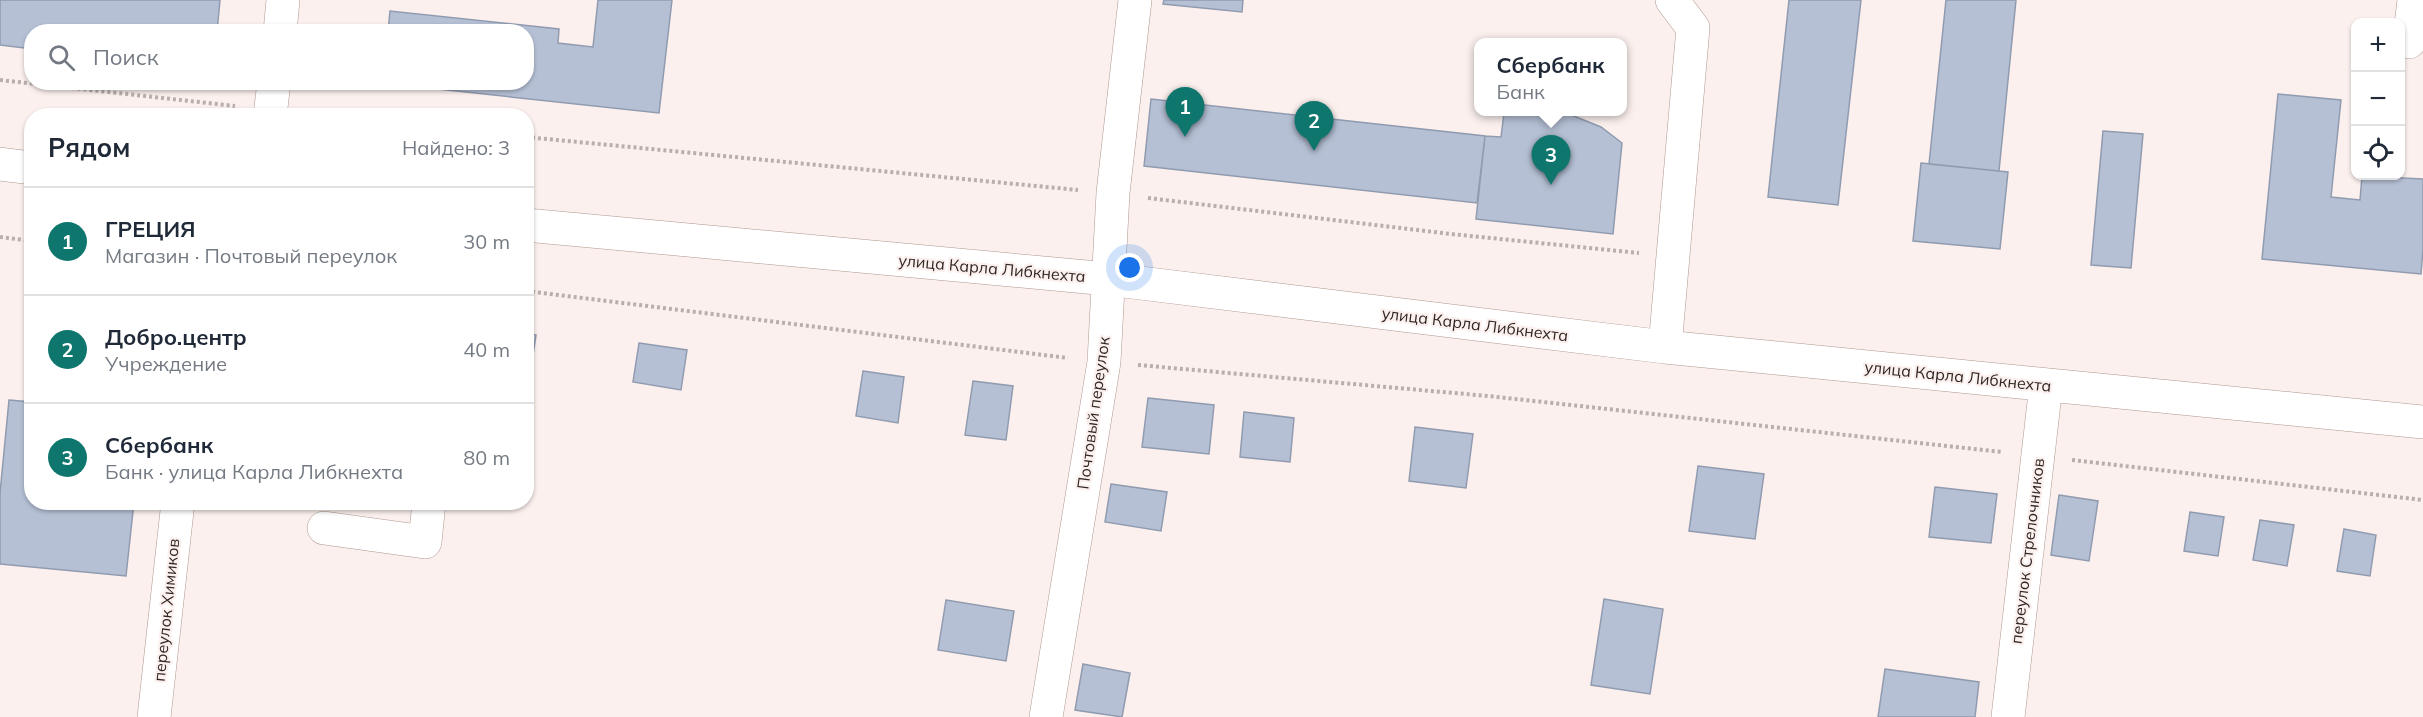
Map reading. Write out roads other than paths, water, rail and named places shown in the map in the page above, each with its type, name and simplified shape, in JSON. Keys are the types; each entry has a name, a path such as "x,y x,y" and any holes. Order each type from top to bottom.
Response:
{"street":[{"path":"281,24 283,0"},
{"name":"Почтовый переулок","path":"1046,717 1104,362 1113,193 1135,0"},
{"path":"1665,346 1693,27 1672,0"},
{"path":"2409,42 2414,0"},
{"path":"0,164 24,167"},
{"name":"улица Карла Либкнехта","path":"534,226 1108,279 1665,346 2423,422"},
{"name":"переулок Стрелочников","path":"2008,717 2046,385"},
{"name":"переулок Химиков","path":"154,717 177,510"},
{"path":"324,528 425,542 428,510"}],"place":[{"name":"ГРЕЦИЯ","path":"1185,137"},
{"name":"Добро.центр","path":"1314,151"},
{"name":"Сбербанк","path":"1551,185"}]}
